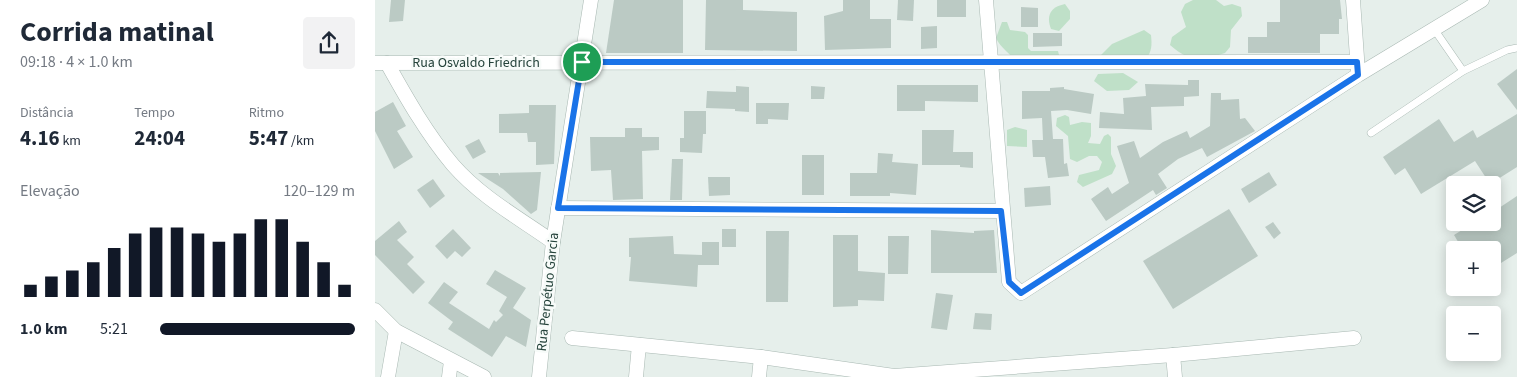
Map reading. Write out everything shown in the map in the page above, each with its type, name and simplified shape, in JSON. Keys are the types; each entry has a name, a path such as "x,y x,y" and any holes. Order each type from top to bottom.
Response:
{"street":[{"name":"Rua Perpétuo Garcia","path":"539,377 553,242 591,0"},
{"path":"986,0 1001,211 1009,282 1021,293 1358,69 1434,30 1482,0"},
{"path":"1353,0 1358,69"},
{"name":"Rua Osvaldo Friedrich","path":"381,63 989,62 1358,69"},
{"path":"381,63 421,124 454,166 489,198 553,242"},
{"path":"558,208 1001,211"},
{"path":"375,310 397,331 483,377"},
{"path":"387,377 397,331"},
{"path":"572,338 761,357 894,376 1173,355 1354,338"},
{"path":"636,377 639,345"},
{"path":"1173,355 1175,377"},
{"path":"759,377 761,357"},
{"path":"449,377 451,360"}],"lane":[{"path":"1434,30 1463,71"},
{"path":"1371,133 1463,71 1507,50 1517,48"}],"green space":[{"path":"1193,0 1216,0 1224,6 1232,4 1241,7 1242,16 1231,30 1230,47 1225,53 1209,58 1196,59 1184,55 1170,45 1172,37 1186,27 1181,12 1185,4"},
{"path":"1065,4 1070,11 1070,19 1059,31 1051,29 1049,16 1056,7"},
{"path":"1002,22 1007,22 1010,30 1025,32 1028,35 1028,48 1031,51 1058,51 1059,55 1056,58 1015,62 996,38"},
{"path":"1144,30 1151,35 1150,51 1146,59 1100,56 1112,44"},
{"path":"1123,73 1138,82 1129,90 1107,91 1094,81 1098,74"},
{"path":"1065,115 1069,117 1070,125 1082,122 1091,123 1091,136 1088,143 1100,144 1104,136 1108,134 1111,137 1111,154 1116,166 1112,174 1083,187 1077,182 1079,175 1099,170 1102,162 1097,156 1089,156 1077,162 1070,159 1068,136 1056,126 1057,118"},
{"path":"1015,127 1027,130 1027,147 1007,146 1007,130"}],"building":[{"path":"391,0 405,0 403,21 389,22"},
{"path":"614,0 683,0 683,53 606,53"},
{"path":"706,0 743,0 743,10 797,12 797,51 705,50"},
{"path":"843,0 870,0 870,19 891,19 891,48 825,50 824,16 843,11"},
{"path":"898,0 914,0 913,21 897,20"},
{"path":"937,0 966,0 966,17 937,17"},
{"path":"1280,0 1340,0 1342,19 1339,19 1339,34 1320,34 1320,53 1248,53 1248,37 1267,37 1267,22 1280,22"},
{"path":"1021,7 1038,8 1038,27 1021,27"},
{"path":"937,26 937,48 921,49 921,27"},
{"path":"1033,33 1062,33 1062,46 1033,47"},
{"path":"1517,69 1517,110 1497,84"},
{"path":"1188,80 1199,80 1199,96 1184,97 1184,106 1151,107 1152,130 1099,128 1100,112 1124,114 1123,98 1146,96 1145,84 1188,85"},
{"path":"897,85 978,85 978,102 925,101 925,111 897,111"},
{"path":"736,86 749,87 749,112 735,111 735,109 706,108 707,91 736,92"},
{"path":"811,86 825,87 824,99 811,99"},
{"path":"1064,87 1064,89 1094,94 1091,114 1067,110 1051,111 1053,139 1063,139 1064,164 1067,163 1069,176 1048,178 1045,157 1033,157 1032,140 1043,140 1042,118 1022,119 1022,91 1050,91 1050,88"},
{"path":"1211,93 1221,93 1221,100 1239,99 1240,119 1245,118 1255,131 1207,157 1202,148 1178,159 1158,174 1167,188 1156,195 1153,190 1106,221 1091,199 1108,187 1112,194 1129,183 1117,146 1134,141 1140,158 1163,142 1187,131 1190,138 1210,126"},
{"path":"393,102 406,126 397,131 413,157 394,169 375,131 375,112"},
{"path":"756,103 789,103 788,120 768,119 768,124 756,124"},
{"path":"529,105 556,105 554,164 536,165 536,142 528,142 527,133 499,133 499,114 529,113"},
{"path":"684,111 706,111 706,134 703,134 702,153 680,152 680,138 684,138"},
{"path":"1517,114 1517,167 1501,177 1485,176 1475,161 1450,176 1446,176 1446,179 1421,194 1405,168 1395,175 1383,157 1439,119 1454,142 1473,130 1477,138"},
{"path":"625,128 642,128 642,137 659,137 659,150 642,151 643,199 613,200 611,170 591,171 590,137 625,137"},
{"path":"922,130 954,130 953,152 973,152 973,168 960,167 960,165 922,165"},
{"path":"479,139 486,152 473,159 465,146"},
{"path":"878,153 893,154 892,162 918,164 916,195 890,193 890,196 850,196 850,173 877,173"},
{"path":"802,155 824,155 824,195 802,195"},
{"path":"672,159 683,159 682,200 670,200"},
{"path":"541,172 537,210 531,214 503,189 478,173 498,173 500,176 500,173"},
{"path":"1269,172 1277,185 1249,203 1241,189"},
{"path":"708,177 730,177 730,195 709,196"},
{"path":"433,179 445,196 430,208 417,190"},
{"path":"1050,186 1051,205 1025,207 1024,188"},
{"path":"1517,196 1517,253 1501,263 1501,241 1458,241 1454,235 1460,231 1501,231 1501,207"},
{"path":"1229,209 1258,256 1173,309 1143,261"},
{"path":"399,221 407,232 397,240 414,257 407,264 425,282 413,294 375,255 375,241"},
{"path":"1273,222 1281,233 1274,239 1265,227"},
{"path":"453,229 471,248 462,257 455,251 447,259 435,246"},
{"path":"722,229 736,229 736,247 722,247"},
{"path":"931,230 974,233 974,231 994,230 997,273 931,273"},
{"path":"766,231 789,231 788,302 766,302"},
{"path":"833,235 858,235 858,271 885,273 884,301 858,300 858,306 833,307"},
{"path":"673,236 674,254 702,255 702,242 719,242 719,265 698,265 697,287 629,281 631,257 629,257 629,238"},
{"path":"888,236 909,236 908,274 888,274"},
{"path":"495,270 526,288 513,308 531,320 526,347 506,336 492,357 448,329 453,322 428,303 444,282 458,292 449,303 489,329 494,320 496,322 503,315 499,311 507,297 486,284"},
{"path":"936,293 953,295 947,330 931,328"},
{"path":"975,313 992,314 991,330 973,329"}],"route":[{"path":"582,62 1357,62 1358,75 1021,293 1009,282 1001,211 558,208 582,62"}]}
